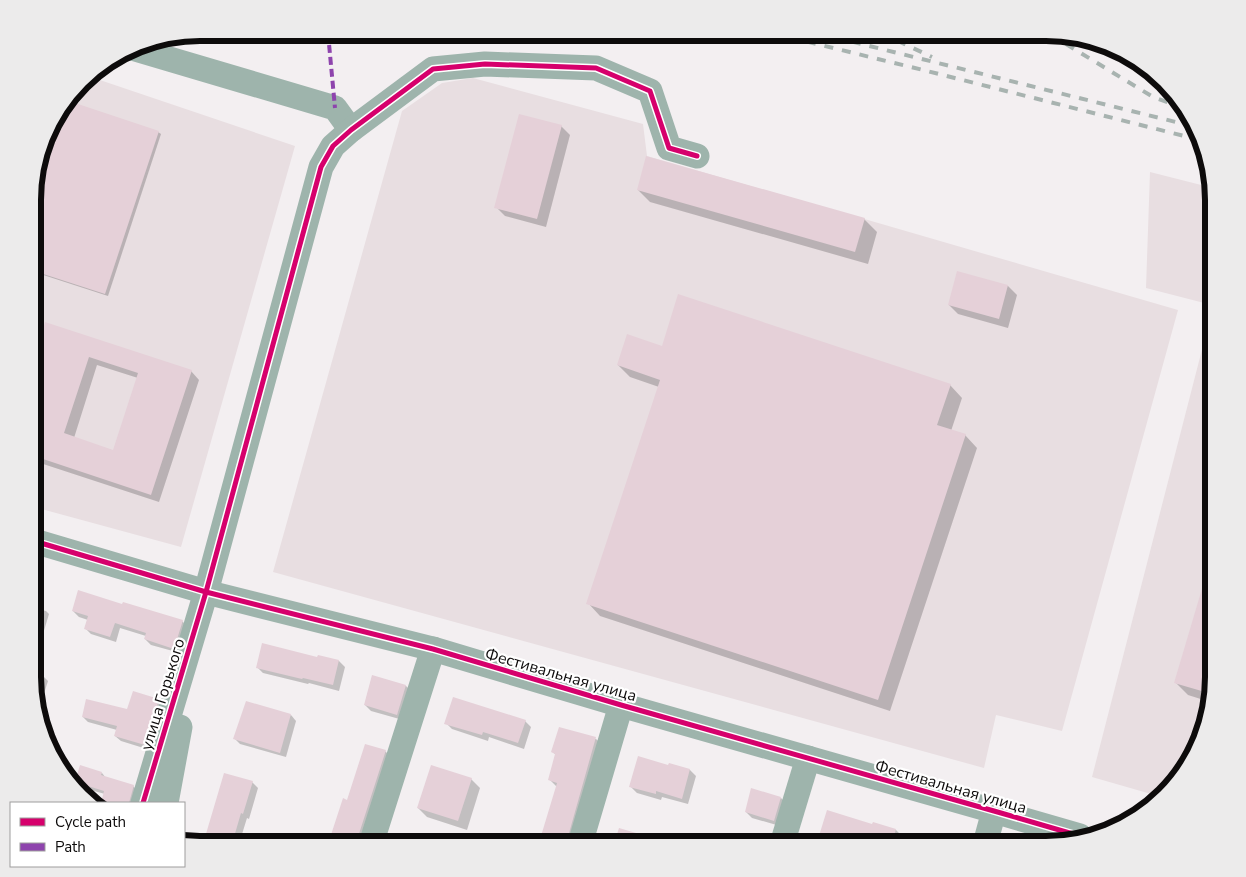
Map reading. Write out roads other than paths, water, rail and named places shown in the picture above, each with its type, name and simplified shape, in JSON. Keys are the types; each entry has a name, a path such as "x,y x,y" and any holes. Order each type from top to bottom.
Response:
{"street":[{"path":"144,52 335,108 351,130"},
{"path":"206,592 322,167 333,146 351,130 433,69 486,64 596,68 650,91 669,148 697,156"},
{"name":"Фестивальная улица","path":"42,547 206,592 433,649 621,705 1071,834"},
{"name":"улица Горького","path":"143,802 206,592"},
{"name":"улица Горького","path":"166,802 206,592"},
{"path":"374,835 433,649"},
{"path":"583,835 621,705"},
{"path":"785,836 808,758"},
{"path":"987,836 994,811"}],"railway":[{"path":"808,42 1191,138"},
{"path":"852,42 1185,124"},
{"path":"900,42 932,57"},
{"path":"1064,43 1153,97 1173,104"}]}
